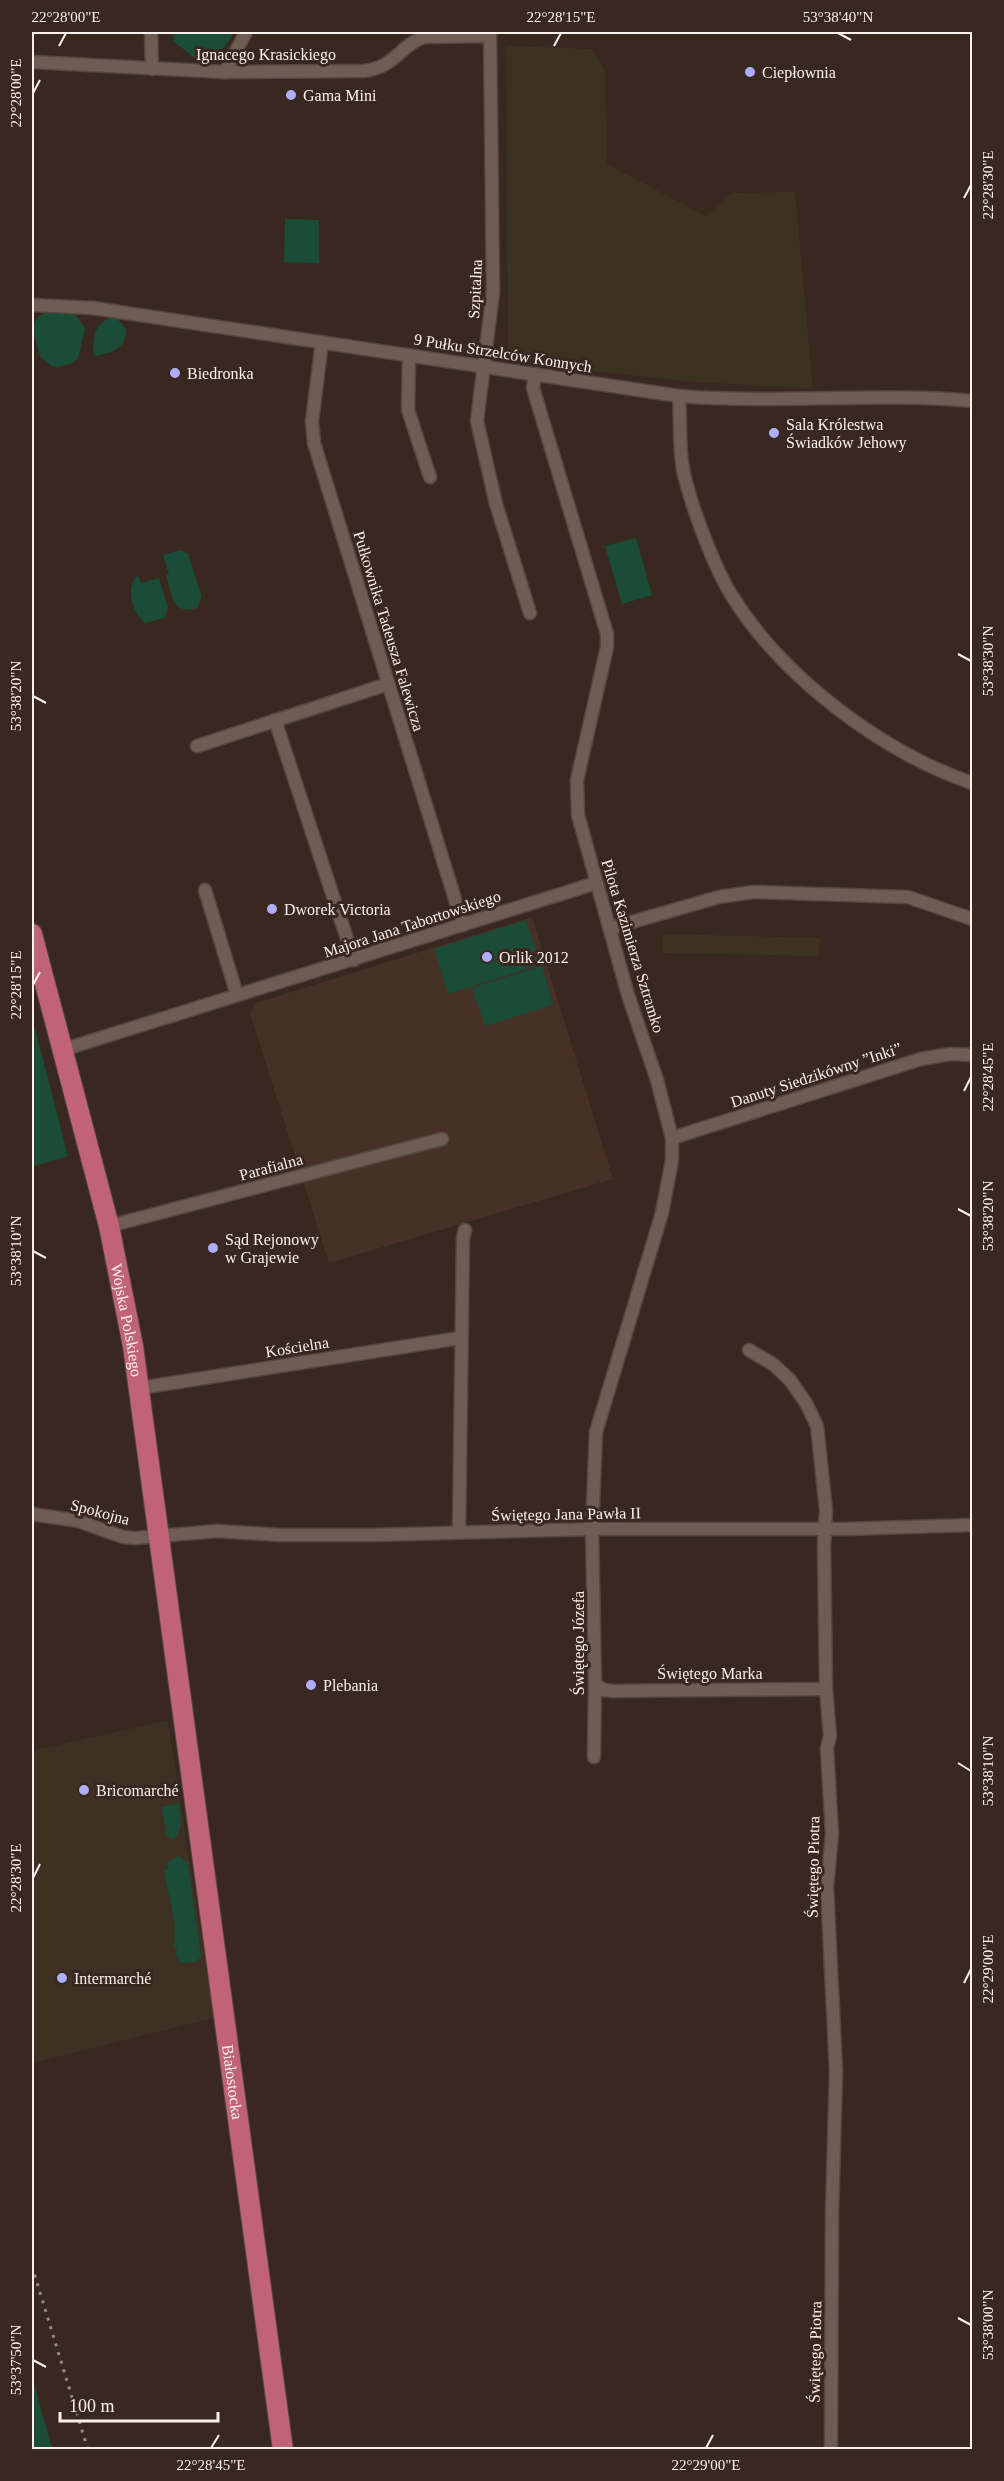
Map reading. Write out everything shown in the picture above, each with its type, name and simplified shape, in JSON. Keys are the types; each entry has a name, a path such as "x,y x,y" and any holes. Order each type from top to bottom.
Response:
{"main road":[{"name":"Wojska Polskiego","path":"32,935 109,1226 140,1388 184,1715"},
{"name":"Białostocka","path":"184,1715 283,2450"}],"street":[{"path":"151,32 152,69"},
{"path":"225,72 246,32"},
{"name":"Ignacego Krasickiego","path":"32,62 225,72 373,70 396,58 413,35 490,34"},
{"name":"Szpitalna","path":"490,34 493,292 478,404 478,428 496,504 530,613"},
{"name":"9 Pułku Strzelców Konnych","path":"32,305 93,308 679,396 726,400 925,398 972,401"},
{"name":"Pułkownika Tadeusza Falewicza","path":"322,342 312,420 314,443 463,925"},
{"path":"409,355 408,411 429,477"},
{"name":"Pilota Kazimierza Sztramko","path":"535,374 533,388 607,634 607,647 582,754 576,792 581,828 628,995 657,1080 672,1138 672,1160 662,1213 596,1432 592,1529"},
{"path":"679,396 682,457 687,486 713,555 732,595 762,636 802,679 850,718 925,762 972,783"},
{"path":"197,746 388,684"},
{"path":"275,720 354,960"},
{"name":"Majora Jana Tabortowskiego","path":"62,1050 596,883"},
{"path":"205,891 237,996"},
{"path":"611,928 719,897 753,892 908,897 972,920"},
{"name":"Danuty Siedzikówny ”Inki”","path":"672,1138 921,1059 950,1054 972,1055"},
{"name":"Parafialna","path":"109,1226 442,1139"},
{"path":"459,1532 460,1338 465,1230"},
{"name":"Kościelna","path":"140,1388 460,1338"},
{"name":"Świętego Piotra","path":"749,1350 762,1356 783,1373 798,1390 815,1420 820,1444 826,1510 826,1689 830,1736 828,1748 832,1834 827,1887 836,2071 832,2214 831,2450"},
{"name":"Spokojna","path":"32,1514 78,1521 123,1536 160,1537"},
{"name":"Świętego Jana Pawła II","path":"160,1537 218,1531 279,1535 972,1525"},
{"name":"Świętego Józefa","path":"592,1529 594,1757"},
{"name":"Świętego Marka","path":"595,1684 604,1690 612,1691 826,1689"}],"shaded area":[{"path":"506,46 592,49 605,71 607,164 706,216 732,193 795,192 813,389 682,381 508,361"},
{"path":"532,917 613,1179 329,1263 250,1013 256,1003"},
{"path":"663,934 820,938 819,956 663,953"},
{"path":"168,1722 214,2018 32,2063 32,1751"}],"green space":[{"path":"173,32 232,32 232,37 217,57 195,58 174,42"},
{"path":"285,219 319,220 319,263 284,262"},
{"path":"51,310 74,313 85,328 78,358 73,363 59,367 52,366 40,356 33,332 33,324 39,316"},
{"path":"115,316 126,329 124,341 117,349 94,356 93,342 96,331 103,322"},
{"path":"636,538 652,595 622,604 605,546"},
{"path":"181,550 188,554 202,597 197,608 182,609 172,597 166,575 169,574 163,555"},
{"path":"138,576 141,583 159,578 168,608 164,618 146,623 137,614 131,593 134,580"},
{"name":"Orlik 2012","path":"526,920 540,965 448,994 434,949"},
{"path":"542,966 553,1005 485,1026 472,988"},
{"path":"32,1017 68,1156 32,1167"},
{"path":"179,1803 181,1826 174,1839 167,1836 161,1807"},
{"path":"179,1856 188,1863 201,1957 195,1962 181,1963 176,1955 177,1948 174,1946 173,1918 164,1871 168,1870 167,1862"},
{"path":"32,2376 52,2449 32,2449"}],"railway":[{"path":"32,2266 88,2450"}],"place":[{"name":"Ciepłownia","path":"750,72"},
{"name":"Gama Mini","path":"291,95"},
{"name":"Biedronka","path":"175,373"},
{"name":"Sala Królestwa Świadków Jehowy","path":"774,433"},
{"name":"Dworek Victoria","path":"272,909"},
{"name":"Orlik 2012","path":"487,957"},
{"name":"Sąd Rejonowy w Grajewie","path":"213,1248"},
{"name":"Plebania","path":"311,1685"},
{"name":"Bricomarché","path":"84,1790"},
{"name":"Intermarché","path":"62,1978"}]}
